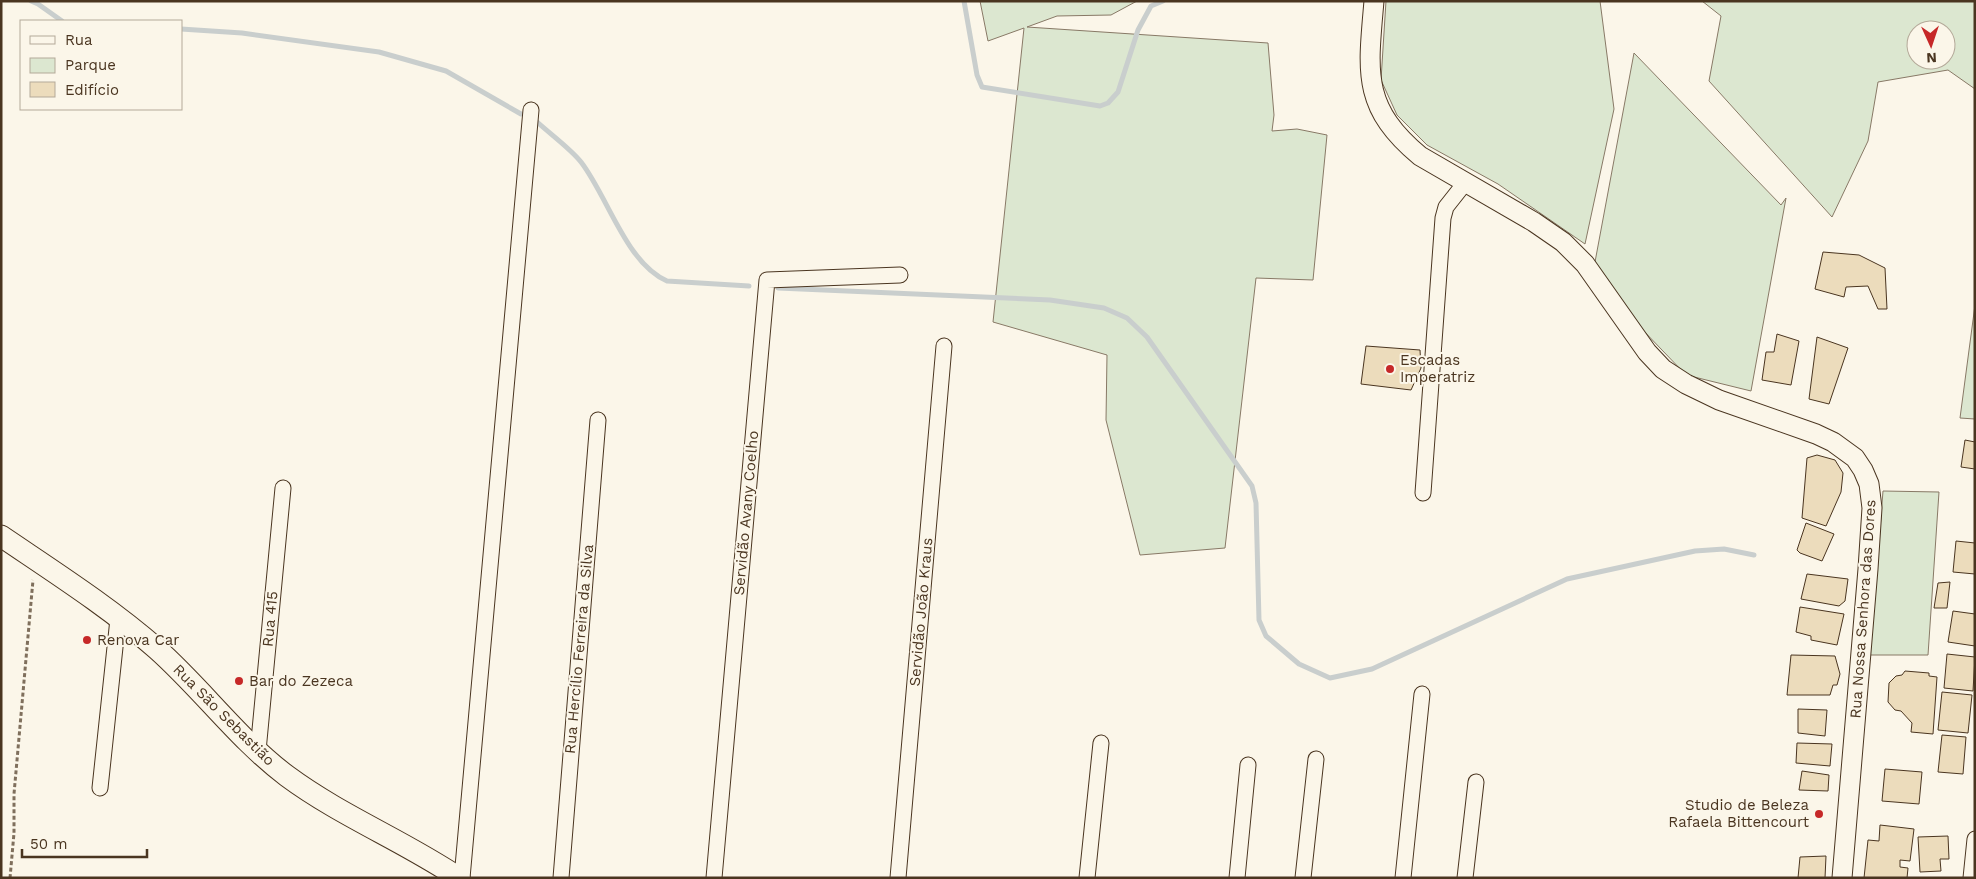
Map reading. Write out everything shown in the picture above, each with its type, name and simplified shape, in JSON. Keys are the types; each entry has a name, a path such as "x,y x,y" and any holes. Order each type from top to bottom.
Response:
{"main road":[{"name":"Rua São Sebastião","path":"1,536 156,648 258,751 286,775 321,799 461,878"}],"street":[{"name":"Rua Nossa Senhora das Dores","path":"1374,1 1369,63 1373,91 1381,113 1395,133 1407,145 1420,156 1534,222 1575,253 1585,264 1647,352 1663,369 1686,384 1719,400 1833,442 1855,458 1863,470 1869,484 1872,508 1842,878"},
{"path":"461,878 531,110"},
{"path":"1423,493 1443,218 1446,207 1465,183"},
{"name":"Servidão Avany Coelho","path":"714,878 767,280 900,275"},
{"name":"Servidão João Kraus","path":"898,878 944,346"},
{"name":"Rua Hercílio Ferreira da Silva","path":"561,878 598,420"},
{"name":"Rua 415","path":"258,751 283,488"},
{"path":"100,788 118,619"},
{"path":"1402,878 1422,694"},
{"path":"1087,878 1101,743"},
{"path":"1302,878 1316,759"},
{"path":"1237,878 1248,765"},
{"path":"1465,878 1476,782"},
{"path":"1971,878 1975,839"}],"path":[{"path":"10,878 14,833 14,794 35,559"}],"green space":[{"path":"980,1 1137,1 1111,15 1057,16 1027,27 1268,43 1274,115 1272,131 1297,129 1327,135 1313,280 1256,278 1225,548 1140,555 1106,420 1107,355 993,322 1024,28 988,41"},
{"path":"1386,1 1600,1 1614,109 1585,244 1498,184 1427,145 1397,115 1381,80"},
{"path":"1702,1 1975,1 1975,89 1948,70 1878,82 1868,141 1832,217 1709,81 1721,16"},
{"path":"1634,53 1781,205 1786,198 1751,391 1686,375 1638,325 1595,262"},
{"path":"1975,305 1975,419 1960,418"},
{"path":"1883,491 1939,492 1928,655 1870,655"}],"building":[{"path":"1823,252 1859,255 1885,268 1887,309 1878,309 1868,286 1846,287 1844,297 1815,289"},
{"path":"1777,334 1799,341 1791,385 1762,380 1766,352 1774,352"},
{"path":"1817,337 1848,348 1829,404 1809,399"},
{"path":"1366,346 1420,350 1421,368 1411,390 1361,384"},
{"path":"1965,440 1975,442 1975,469 1961,467"},
{"path":"1817,455 1835,460 1843,473 1841,492 1826,526 1802,518 1807,458"},
{"path":"1806,523 1834,534 1822,561 1800,553 1797,550"},
{"path":"1956,541 1975,543 1975,574 1953,572"},
{"path":"1807,574 1848,579 1845,601 1839,606 1801,599"},
{"path":"1950,582 1947,608 1934,608 1938,583"},
{"path":"1800,607 1844,614 1837,645 1811,640 1811,636 1796,632"},
{"path":"1953,611 1975,614 1975,646 1948,642"},
{"path":"1947,654 1975,657 1973,691 1944,688"},
{"path":"1791,655 1835,656 1840,674 1837,685 1833,685 1830,695 1787,695"},
{"path":"1905,671 1929,673 1929,676 1937,677 1933,734 1911,732 1912,723 1901,711 1895,710 1888,702 1889,683"},
{"path":"1942,692 1972,695 1968,733 1938,730"},
{"path":"1798,709 1827,710 1825,736 1798,733"},
{"path":"1942,735 1966,737 1963,774 1938,772"},
{"path":"1797,743 1832,744 1830,766 1796,763"},
{"path":"1885,769 1922,772 1919,804 1882,801"},
{"path":"1802,771 1829,775 1828,791 1799,790"},
{"path":"1880,825 1914,829 1910,861 1900,860 1900,867 1908,868 1907,878 1864,878 1868,840 1879,841"},
{"path":"1948,836 1949,859 1940,859 1941,871 1920,872 1918,837"},
{"path":"1826,856 1825,878 1798,878 1800,857"}],"waterway":[{"path":"31,1 61,20"},
{"path":"964,1 977,75 982,87 1100,106 1108,103 1118,92 1138,30 1151,6 1163,1"},
{"path":"182,29 242,33 379,52 446,71 521,114"},
{"path":"536,121 566,146 581,162 591,176 629,245 640,260 653,272 667,281 749,286"},
{"path":"778,288 1050,300 1104,308 1127,318 1147,337 1252,486 1256,503 1259,620 1266,636 1299,664 1330,678 1372,669 1567,579 1695,551 1724,549 1754,555"}],"place":[{"name":"Escadas Imperatriz","path":"1390,369"},
{"name":"Renova Car","path":"87,640"},
{"name":"Bar do Zezeca","path":"239,681"},
{"name":"Studio de Beleza Rafaela Bittencourt","path":"1819,814"}]}
